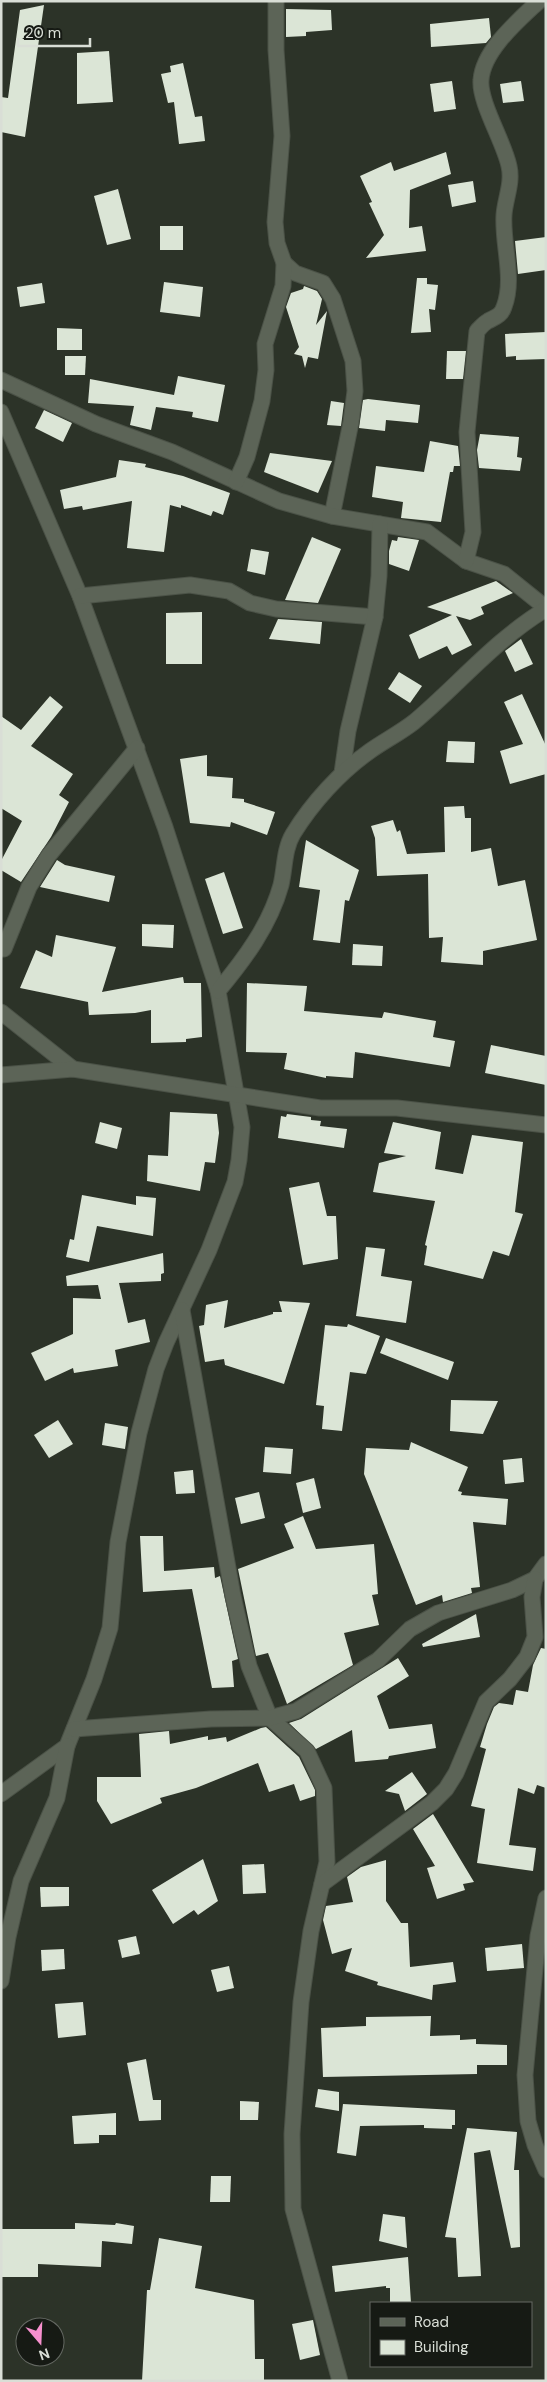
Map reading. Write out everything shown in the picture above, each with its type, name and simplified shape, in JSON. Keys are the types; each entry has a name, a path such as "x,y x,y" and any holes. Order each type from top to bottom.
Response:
{"street":[{"path":"236,482 246,457 262,401 266,370 265,344 283,286 284,263 277,243 276,222 282,136 276,50 276,1"},
{"path":"466,561 474,532 467,432 477,331 486,321 497,318 504,307 508,290 504,215 510,192 510,168 484,101 480,80 487,59 513,25 539,1"},
{"path":"284,263 295,273 323,284 333,299 353,361 355,392 351,422 332,516"},
{"path":"1,380 96,424 172,452 280,501 332,516 427,532 466,561 504,574 546,608 528,620 447,689 412,723 369,751 342,773 314,805 293,834 289,843 281,884 271,913 240,964 218,991"},
{"path":"1,412 9,445 80,596 137,748 218,991 242,1127 235,1182 209,1250 156,1370 139,1432 118,1542 110,1628 94,1679 67,1746 57,1798 21,1882 8,1937 1,1981"},
{"path":"342,773 348,731 375,617 379,576 380,524"},
{"path":"80,596 190,585 229,591 250,603 276,609 375,617"},
{"path":"4,949 29,887 49,855 137,748"},
{"path":"1,1012 73,1069"},
{"path":"1,1075 73,1069 320,1108 397,1108 546,1125"},
{"path":"182,1310 233,1596 249,1666 270,1718 307,1751 324,1788 327,1862 311,1931 301,2002 292,2134 293,2209 304,2256 340,2381"},
{"path":"322,1884 432,1803 446,1789 456,1773 486,1702 510,1679 527,1658 535,1637 532,1597 535,1579 546,1564"},
{"path":"74,1730 211,1719 270,1718 296,1711 378,1660 410,1629 438,1613 512,1590 535,1579"},
{"path":"1,1794 67,1746"},
{"path":"546,1898 538,1936 526,2075 528,2120 535,2145 546,2170"}],"building":[{"path":"44,5 25,137 1,132 1,97 8,98 20,10"},
{"path":"286,9 331,10 332,30 306,32 306,36 286,37"},
{"path":"489,18 491,37 486,43 431,47 430,24"},
{"path":"109,51 113,102 77,104 77,53"},
{"path":"183,63 195,117 202,116 205,141 179,144 174,102 168,103 161,74 171,72 170,66"},
{"path":"452,81 456,109 434,112 430,84"},
{"path":"521,81 524,101 503,103 500,84"},
{"path":"446,152 451,174 410,190 409,228 422,226 426,251 366,258 384,235 369,203 372,202 360,176 391,162 394,171"},
{"path":"473,181 476,202 452,207 448,185"},
{"path":"118,189 131,239 107,245 94,196"},
{"path":"160,226 183,226 183,250 160,250"},
{"path":"546,237 546,270 518,274 515,241"},
{"path":"417,278 427,278 427,284 438,285 435,310 429,309 431,332 411,333"},
{"path":"164,282 203,287 200,317 160,312"},
{"path":"42,283 45,303 20,307 17,287"},
{"path":"304,286 317,291 322,299 316,325 327,311 318,359 308,357 305,368 302,356 294,354 299,347 286,307 291,293 303,289"},
{"path":"57,328 82,329 82,350 57,350"},
{"path":"546,332 546,359 516,360 516,356 506,357 505,334"},
{"path":"447,351 466,351 463,379 446,379"},
{"path":"65,356 86,356 85,375 65,375"},
{"path":"178,376 225,385 218,422 192,417 193,412 156,407 151,430 130,425 134,406 88,403 90,379 174,395"},
{"path":"363,400 420,405 418,423 386,420 385,431 359,428"},
{"path":"331,401 344,403 341,426 327,425"},
{"path":"44,410 72,423 63,442 35,428"},
{"path":"480,434 519,437 517,457 522,458 520,471 479,468 477,450"},
{"path":"430,441 458,446 460,466 454,466 453,472 450,472 441,522 401,518 403,502 372,497 376,466 424,472"},
{"path":"270,453 332,461 318,493 264,472"},
{"path":"119,460 146,464 145,467 183,476 230,493 223,515 213,511 211,516 181,505 181,508 170,505 164,552 127,548 132,501 83,510 82,506 64,509 60,490 116,477"},
{"path":"312,537 341,549 318,603 285,600"},
{"path":"398,537 419,540 409,571 389,564 389,551 392,540 397,541"},
{"path":"251,549 269,552 265,575 247,571"},
{"path":"496,581 513,593 481,607 484,614 470,620 456,616 472,645 452,655 447,646 419,659 409,635 452,615 427,607"},
{"path":"202,612 202,664 166,664 166,613"},
{"path":"278,619 322,622 320,644 269,639"},
{"path":"521,639 533,664 515,672 505,651"},
{"path":"399,672 422,686 410,703 388,689"},
{"path":"522,694 546,746 546,774 510,784 500,751 523,744 504,702"},
{"path":"50,696 63,707 31,746 73,774 59,795 69,802 51,837 21,882 1,870 1,861 22,821 1,808 1,716 21,730"},
{"path":"448,741 475,742 474,763 446,762"},
{"path":"207,755 207,776 233,778 232,798 244,799 244,802 275,812 267,835 231,822 230,827 190,823 180,759"},
{"path":"464,806 465,818 471,818 471,852 491,848 498,886 525,880 537,940 483,951 483,965 441,962 443,937 429,938 428,874 377,876 375,838 371,826 393,820 397,832 400,830 407,854 445,852 444,807"},
{"path":"306,840 359,870 349,901 345,900 340,943 313,940 320,890 299,887"},
{"path":"57,860 65,865 115,876 109,902 40,887"},
{"path":"224,872 243,928 223,934 205,879"},
{"path":"142,924 174,925 173,948 142,946"},
{"path":"56,935 116,947 102,992 183,977 184,983 201,983 202,1037 186,1039 186,1042 151,1043 151,1010 135,1013 89,1015 88,1002 20,988 36,950 52,957"},
{"path":"353,944 383,946 382,966 352,965"},
{"path":"247,983 307,986 304,1011 382,1018 384,1012 436,1021 433,1037 455,1041 450,1067 355,1052 353,1078 326,1076 326,1078 284,1069 287,1053 246,1052"},
{"path":"491,1045 546,1056 546,1085 485,1073"},
{"path":"170,1112 217,1114 219,1133 215,1163 205,1162 200,1191 147,1181 148,1155 168,1156"},
{"path":"287,1114 311,1117 311,1120 321,1121 320,1126 347,1129 344,1148 278,1138 281,1116 286,1117"},
{"path":"100,1122 122,1128 117,1149 95,1143"},
{"path":"393,1122 441,1132 435,1169 463,1174 472,1135 523,1142 515,1212 523,1214 509,1256 493,1251 483,1279 424,1265 427,1246 425,1245 435,1201 373,1192 379,1163 406,1156 384,1153"},
{"path":"319,1182 327,1216 336,1216 338,1259 303,1265 289,1188"},
{"path":"82,1195 136,1205 136,1196 156,1198 153,1236 97,1226 89,1262 66,1257 70,1239 74,1240"},
{"path":"366,1247 385,1249 381,1276 412,1281 406,1323 356,1316"},
{"path":"163,1253 164,1273 161,1274 161,1281 119,1283 128,1323 145,1319 150,1342 115,1350 118,1366 74,1373 73,1368 45,1381 31,1353 73,1334 73,1298 101,1299 98,1285 67,1286 66,1276"},
{"path":"228,1300 224,1328 273,1314 273,1312 282,1312 279,1301 310,1303 284,1384 225,1365 224,1359 205,1362 199,1326 204,1325 206,1305"},
{"path":"348,1324 380,1336 366,1374 350,1372 342,1431 322,1429 324,1406 316,1405 325,1325 347,1327"},
{"path":"386,1338 454,1362 448,1380 380,1353"},
{"path":"451,1400 498,1401 483,1434 450,1431"},
{"path":"58,1420 73,1444 49,1458 34,1435"},
{"path":"105,1423 128,1427 125,1449 102,1445"},
{"path":"411,1442 468,1467 458,1491 462,1492 461,1495 508,1499 506,1525 473,1522 480,1587 471,1588 472,1593 443,1602 442,1595 416,1605 364,1474 366,1448 409,1450"},
{"path":"265,1447 293,1449 291,1474 263,1472"},
{"path":"522,1458 524,1482 505,1484 503,1460"},
{"path":"193,1470 195,1493 176,1494 174,1472"},
{"path":"314,1478 321,1508 303,1513 296,1483"},
{"path":"259,1492 265,1518 241,1524 235,1498"},
{"path":"303,1516 316,1549 374,1544 378,1594 372,1595 379,1625 344,1633 353,1665 287,1704 268,1653 256,1656 238,1569 294,1548 284,1524"},
{"path":"140,1536 163,1536 164,1571 214,1567 215,1578 220,1576 238,1659 232,1661 234,1687 212,1688 192,1589 143,1592"},
{"path":"476,1614 480,1637 423,1647 422,1644"},
{"path":"541,1648 546,1649 546,1788 537,1785 534,1794 518,1788 509,1845 536,1848 533,1871 477,1863 485,1809 471,1806 486,1749 480,1747 494,1707 499,1703 513,1705 516,1690 528,1692 533,1665"},
{"path":"398,1658 409,1676 377,1696 389,1729 432,1724 436,1748 389,1756 388,1759 355,1762 352,1730 316,1749 289,1723 301,1719"},
{"path":"266,1727 299,1757 315,1790 315,1796 300,1801 294,1784 269,1792 258,1763 196,1788 160,1798 162,1803 111,1824 97,1801 97,1777 141,1777 139,1734 169,1731 170,1744 208,1736 208,1740 226,1737 227,1742"},
{"path":"412,1772 427,1794 405,1811 399,1794 385,1791"},
{"path":"433,1814 474,1882 463,1884 465,1890 437,1899 427,1868 435,1866 413,1829"},
{"path":"203,1859 218,1901 198,1915 194,1910 173,1924 152,1890"},
{"path":"386,1860 386,1901 401,1923 408,1923 410,1967 453,1962 456,1982 433,1985 432,2000 377,1985 378,1982 345,1971 352,1948 332,1954 323,1920 326,1906 353,1902 347,1877 361,1867"},
{"path":"264,1864 266,1893 243,1894 242,1865"},
{"path":"40,1887 69,1887 69,1906 41,1907"},
{"path":"136,1936 140,1954 122,1958 118,1940"},
{"path":"522,1944 524,1968 487,1971 485,1948"},
{"path":"64,1949 65,1969 42,1971 41,1950"},
{"path":"229,1966 234,1988 217,1992 211,1970"},
{"path":"83,2002 86,2035 58,2038 55,2004"},
{"path":"431,2016 430,2036 460,2035 460,2040 476,2039 476,2044 507,2045 507,2065 477,2065 477,2074 323,2077 321,2028 366,2026 366,2017"},
{"path":"146,2059 153,2100 161,2100 161,2120 139,2121 127,2063"},
{"path":"318,2089 339,2092 339,2111 315,2107"},
{"path":"240,2101 259,2102 258,2120 240,2120"},
{"path":"343,2104 455,2110 455,2125 452,2125 452,2129 424,2128 424,2125 360,2126 356,2156 337,2153"},
{"path":"116,2113 116,2135 99,2135 99,2143 74,2144 72,2116"},
{"path":"467,2128 517,2132 514,2170 519,2170 520,2247 511,2248 490,2150 474,2153 481,2276 458,2277 456,2238 445,2237"},
{"path":"211,2176 231,2176 230,2202 210,2202"},
{"path":"383,2214 405,2217 407,2248 379,2241"},
{"path":"75,2223 115,2225 116,2223 134,2226 132,2244 102,2241 101,2267 38,2264 38,2277 1,2277 1,2229 75,2229"},
{"path":"159,2238 202,2246 195,2288 254,2300 255,2359 264,2359 264,2381 142,2381 147,2290 150,2290"},
{"path":"408,2257 411,2302 390,2302 390,2288 386,2288 386,2286 335,2292 332,2266"},
{"path":"313,2320 320,2355 300,2360 292,2324"}]}
